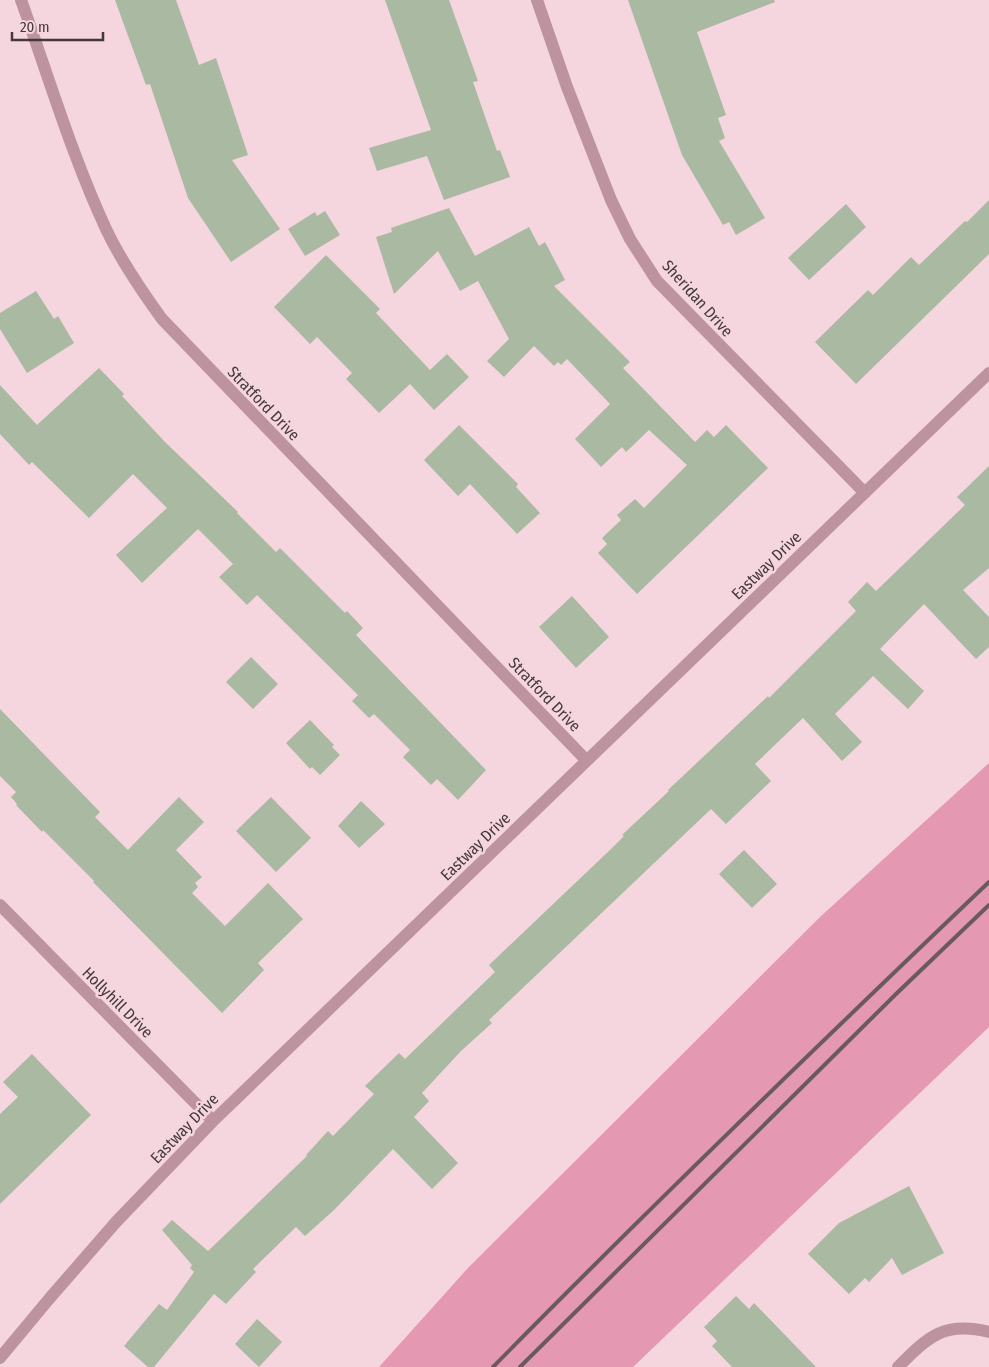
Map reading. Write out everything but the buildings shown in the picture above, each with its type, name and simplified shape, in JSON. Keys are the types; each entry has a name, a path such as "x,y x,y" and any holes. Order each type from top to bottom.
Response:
{"street":[{"name":"Stratford Drive","path":"21,0 80,167 106,229 135,282 162,319 586,760"},
{"name":"Sheridan Drive","path":"537,0 567,88 611,200 630,239 657,281 864,492"},
{"name":"Eastway Drive","path":"0,1358 49,1298 116,1222 213,1121 989,373"},
{"name":"Hollyhill Drive","path":"0,905 213,1121"},
{"path":"898,1367 926,1340 952,1328 972,1328 989,1332"}],"shaded area":[{"path":"989,763 989,1027 633,1367 379,1367 468,1268 820,917"}],"railway":[{"path":"493,1367 739,1122 989,882"},
{"path":"520,1367 896,994 989,905"}]}
